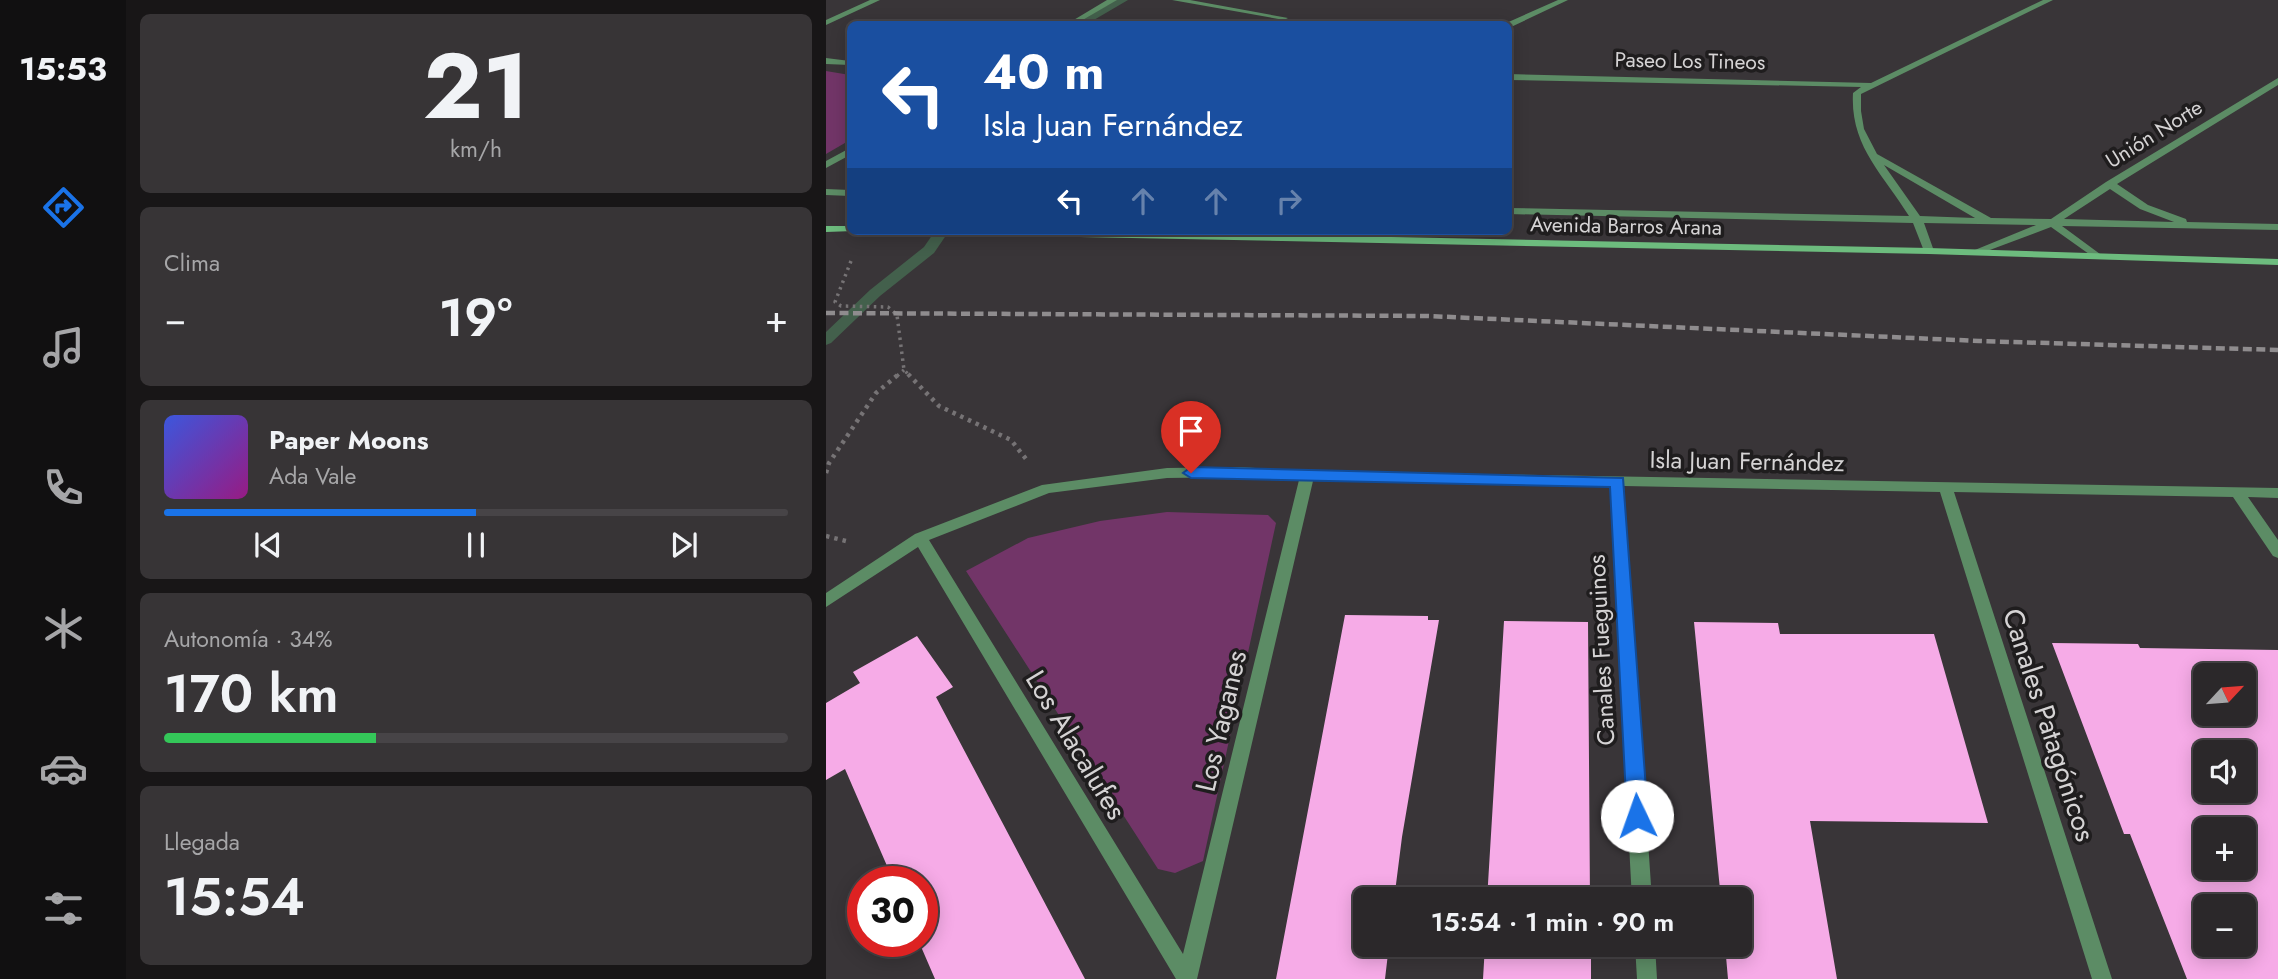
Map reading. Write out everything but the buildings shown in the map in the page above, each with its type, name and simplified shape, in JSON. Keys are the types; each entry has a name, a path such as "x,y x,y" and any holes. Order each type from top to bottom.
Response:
{"main road":[{"path":"826,229 847,229"},
{"name":"Avenida Barros Arana","path":"1131,235 1975,252 2278,262"}],"street":[{"path":"826,23 876,0"},
{"path":"1076,21 1113,0"},
{"path":"1176,0 1284,18"},
{"path":"1512,23 1564,0"},
{"name":"Paseo Los Tineos","path":"1512,77 1871,85 2049,0"},
{"path":"826,61 847,63"},
{"name":"Unión Norte","path":"1975,252 2052,223 2278,80"},
{"path":"1871,85 1857,93 1854,110 1861,136 1918,220 1929,251"},
{"path":"826,165 847,153"},
{"path":"1874,156 1991,222"},
{"name":"Avenida Barros Arana","path":"2110,184 2136,202 2162,215 2204,226"},
{"path":"826,192 847,193"},
{"name":"Avenida Barros Arana","path":"1512,211 2278,227"},
{"path":"2052,223 2096,256"},
{"name":"Isla Juan Fernández","path":"826,601 919,538 1047,488 1167,473 1239,472 1307,476 2278,493"},
{"name":"Los Yaganes","path":"1187,979 1307,476"},
{"name":"Canales Fueguinos","path":"1617,482 1641,887"},
{"name":"Canales Patagónicos","path":"1946,488 2102,979"},
{"path":"2238,493 2278,552"},
{"name":"Los Alacalufes","path":"919,538 1187,979"},
{"path":"1646,957 1647,979"}],"path":[{"path":"853,256 835,302 841,306 888,307 897,315 904,370 939,407 1011,440 1047,488"},
{"path":"826,473 829,463 876,393 904,370"}],"shaded area":[{"path":"826,71 847,74 847,142 826,154"},
{"path":"1167,512 1268,515 1276,523 1203,861 1175,873 1158,869 966,571 1028,538 1100,521"}],"waterway":[{"path":"1086,21 1123,0"},
{"path":"826,340 875,293 929,250 939,235"}],"railway":[{"path":"826,313 1428,316 1979,341 2278,350"}],"route":[{"path":"1191,473 1617,482 1637,816"}]}
